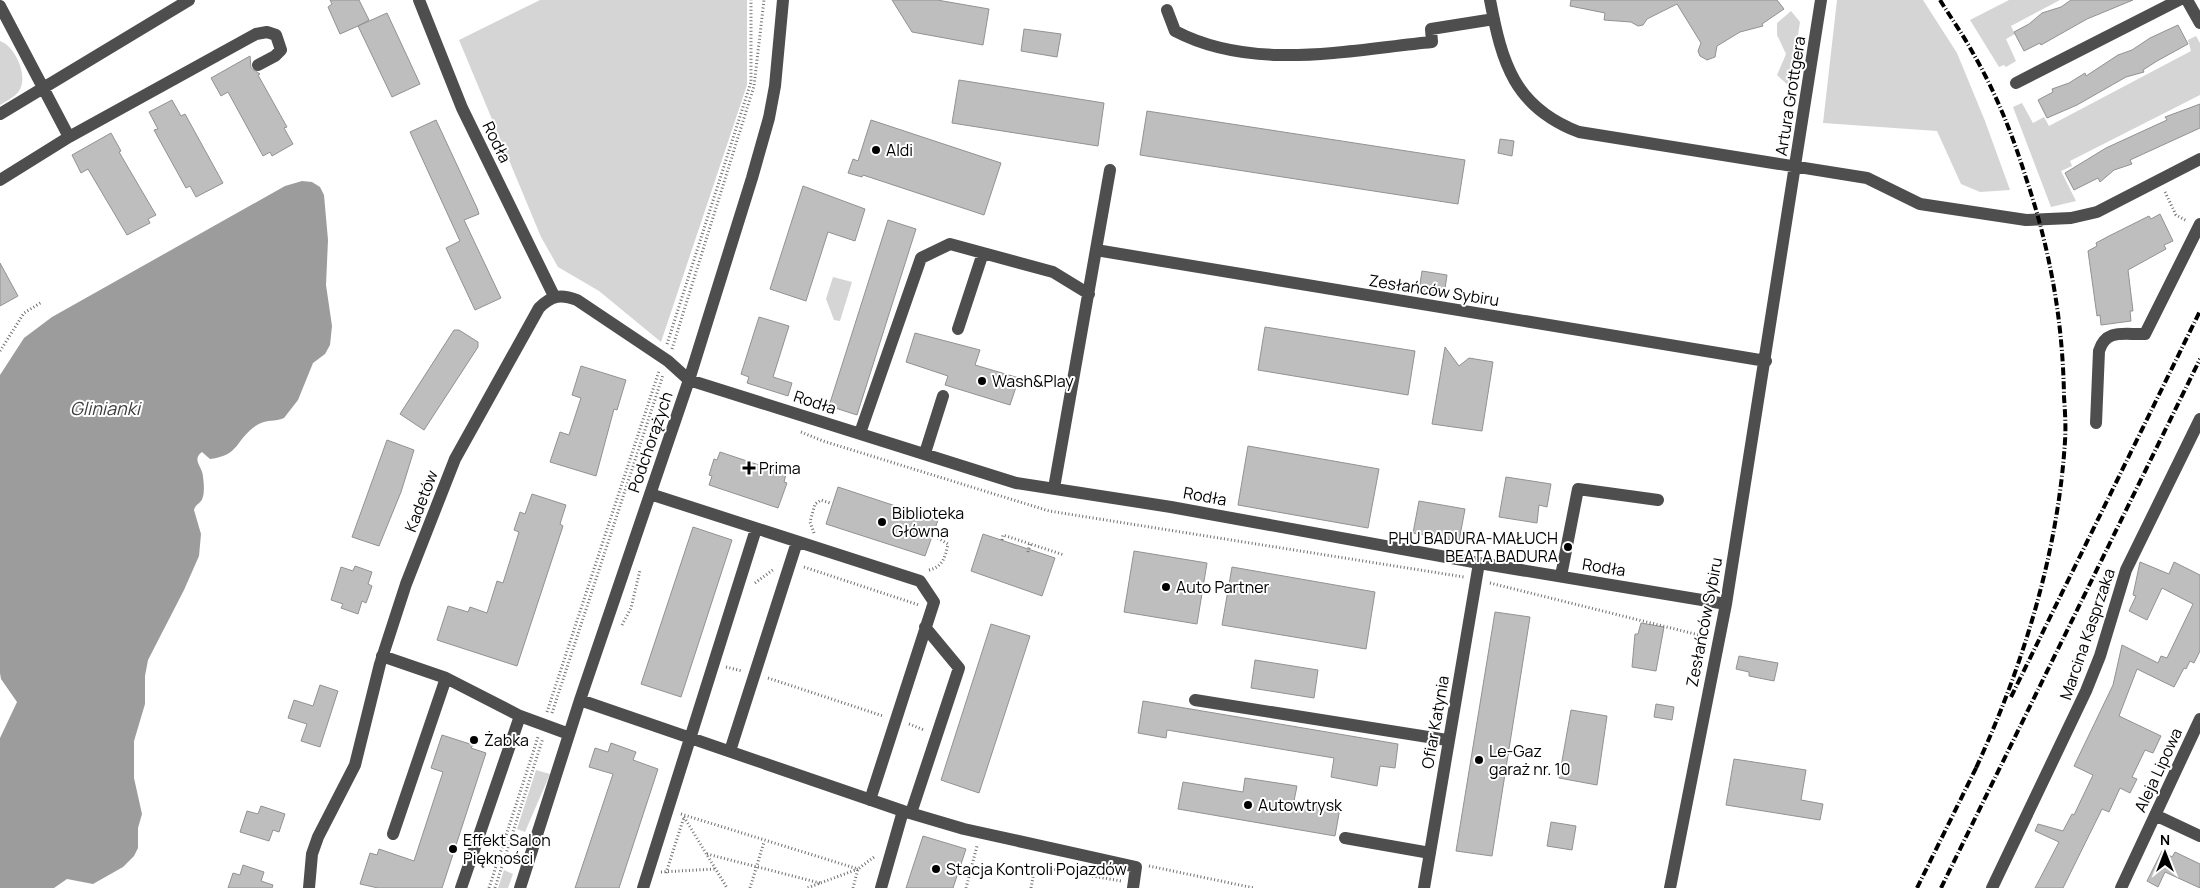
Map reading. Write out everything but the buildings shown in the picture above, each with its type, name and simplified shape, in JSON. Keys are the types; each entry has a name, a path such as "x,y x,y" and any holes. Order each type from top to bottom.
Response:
{"street":[{"path":"2,0 0,4 41,88 69,136"},
{"path":"0,114 190,0"},
{"name":"Rodła","path":"419,0 462,108 554,296"},
{"name":"Podchorążych","path":"520,888 580,700 689,380 769,118 775,86 783,0"},
{"path":"1490,0 1505,63 1513,80 1535,108 1562,126 1598,136 1795,167"},
{"name":"Artura Grottgera","path":"1821,0 1795,167 1867,178 1920,204 2026,220 2054,220 2097,212 2200,159"},
{"path":"2016,82 2179,0"},
{"path":"2187,0 2200,23"},
{"path":"1167,10 1175,31 1197,42 1285,56 1432,42 1431,29 1494,20"},
{"path":"0,180 69,136 256,34 267,32 276,35 281,50 258,65"},
{"name":"Zesłańców Sybiru","path":"1670,888 1726,604 1766,361 1795,167"},
{"path":"1054,488 1110,170"},
{"path":"2096,422 2099,351 2103,340 2113,335 2145,334 2199,225"},
{"path":"860,433 921,258 950,244 1053,272 1089,294"},
{"name":"Zesłańców Sybiru","path":"1096,250 1766,361"},
{"path":"958,329 983,253"},
{"path":"554,296 566,296 583,304 668,361 689,380"},
{"name":"Kadetów","path":"309,888 312,854 318,837 355,765 382,656 406,584 455,459 539,308 554,296"},
{"name":"Rodła","path":"689,380 1016,483 1180,508 1479,563 1726,604"},
{"path":"925,453 943,396"},
{"name":"Marcina Kasprzaka","path":"1992,888 2086,691 2100,656 2126,570 2200,418"},
{"path":"1560,576 1578,490 1658,500"},
{"path":"650,494 920,581 934,602 870,800"},
{"path":"643,888 756,529"},
{"path":"730,752 797,542"},
{"name":"Ofiar Katynia","path":"1424,888 1447,740 1476,590 1479,563"},
{"path":"881,888 894,843 959,668 926,628"},
{"path":"382,656 446,678 520,716 569,734"},
{"path":"393,834 446,678"},
{"path":"580,700 870,800 964,830 1136,867 1130,885"},
{"path":"1195,700 1447,740"},
{"path":"461,888 520,716"},
{"name":"Aleja Lipowa","path":"2120,888 2200,720"},
{"path":"2155,815 2200,836"},
{"path":"1345,838 1430,853"}],"path":[{"path":"666,350 751,82 751,0"},
{"path":"671,351 754,86 764,0"},
{"path":"2167,194 2176,215 2199,225"},
{"path":"0,351 24,313 42,302"},
{"path":"544,719 661,365"},
{"path":"549,722 666,367"},
{"path":"822,537 814,532 810,522 815,504 822,500 830,503"},
{"path":"1002,540 1004,535 1064,555"},
{"path":"924,571 936,568 943,562 948,544 938,538"},
{"path":"1028,552 1030,544"},
{"path":"1037,552 1039,547"},
{"path":"748,588 777,566"},
{"path":"804,567 922,606"},
{"path":"726,667 742,671"},
{"path":"767,678 883,716"},
{"path":"489,888 539,735"},
{"path":"494,888 544,737"},
{"path":"684,816 764,842 858,869"},
{"path":"684,816 727,888"},
{"path":"684,816 666,873 715,869"},
{"path":"750,888 764,842"},
{"path":"807,888 858,869 894,843"},
{"path":"966,888 978,846 970,844"},
{"path":"706,854 818,885"},
{"path":"1140,864 1254,888"},
{"path":"1031,888 1035,866 1130,885"},
{"path":"853,888 858,869"}],"shaded area":[{"path":"540,0 747,0 747,85 661,342 599,291 558,267 541,237 459,40"},
{"path":"1837,0 1923,0 1957,53 1985,121 2010,190 1980,192 1961,184 1937,131 1823,123"},
{"path":"2009,0 2060,0 2011,26 2015,34 2006,39 2016,61 2006,67 2004,65 1999,67 1970,20"},
{"path":"1791,11 1800,22 1790,87 1777,75 1786,54 1777,35 1777,23"},
{"path":"2196,36 2200,43 2200,95 2070,161 2072,166 2061,171 2076,201 2051,207 2013,107 2022,103 2033,123 2044,117 2049,126 2191,51 2188,40"},
{"path":"0,41 11,49 19,62 22,85 13,97 0,105"},
{"path":"833,277 852,282 840,321 834,320 826,299"},
{"path":"536,770 550,774 525,832 517,829"},
{"path":"504,870 513,874 508,888 498,888"}],"water":[{"name":"Glinianki","path":"302,181 312,182 320,187 324,195 328,240 326,285 332,326 330,345 325,354 313,363 298,400 284,418 257,425 227,454 210,459 202,452 199,455 197,461 203,473 204,493 194,510 201,534 199,556 184,590 148,660 145,676 145,704 134,741 134,778 142,814 138,828 138,848 134,856 123,867 93,884 67,879 54,888 0,888 0,738 17,702 1,679 0,673 0,375 24,338 52,317 285,186"}],"railway":[{"path":"1940,0 1990,84 2021,162 2042,231 2054,286 2063,369 2065,441 2055,525 2046,567 2036,608 2009,690 1976,768"},
{"path":"2011,697 2200,311"},
{"path":"1941,888 2200,359"},
{"path":"1917,888 1979,762"}],"place":[{"name":"Aldi","path":"876,150"},
{"name":"Wash&Play","path":"982,381"},
{"name":"Prima","path":"749,468"},
{"name":"Biblioteka Główna","path":"882,522"},
{"name":"PHU BADURA-MAŁUCH BEATA BADURA","path":"1568,547"},
{"name":"Auto Partner","path":"1166,587"},
{"name":"Żabka","path":"474,740"},
{"name":"Le-Gaz garaż nr. 10","path":"1479,760"},
{"name":"Autowtrysk","path":"1248,805"},
{"name":"Effekt Salon Piękności","path":"453,849"},
{"name":"Stacja Kontroli Pojazdów","path":"936,869"}]}
